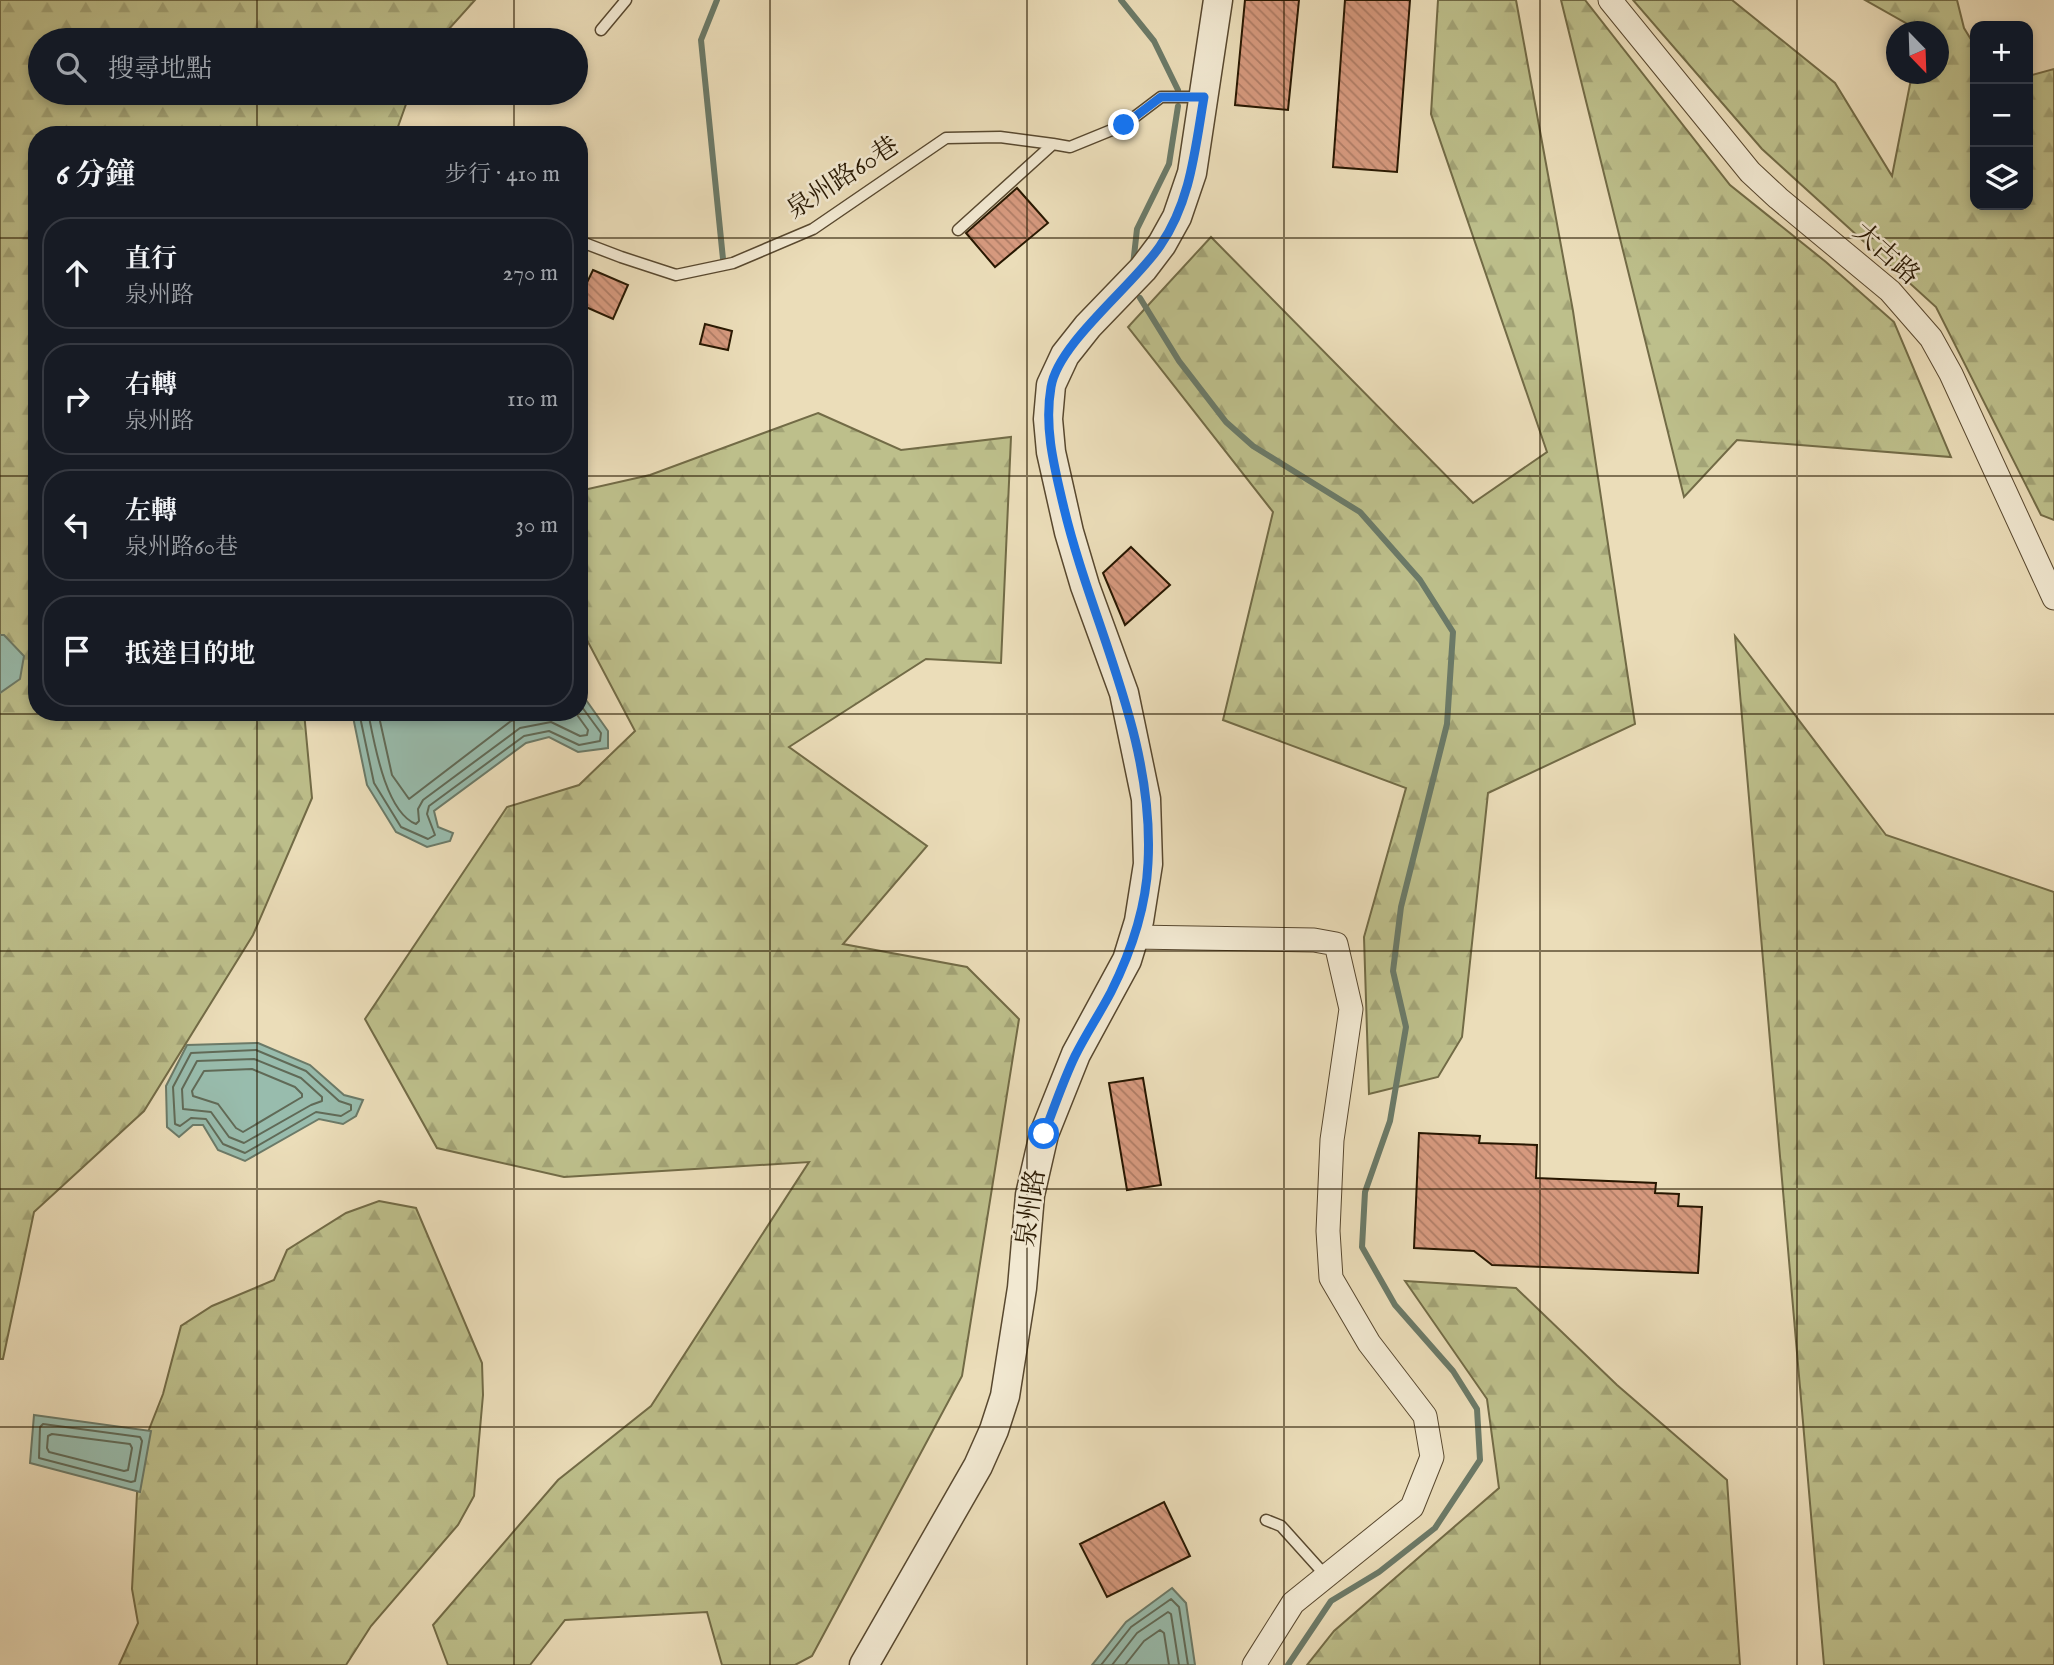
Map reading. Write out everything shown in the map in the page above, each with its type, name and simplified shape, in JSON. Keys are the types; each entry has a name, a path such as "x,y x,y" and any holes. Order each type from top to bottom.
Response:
{"street":[{"name":"泉州路","path":"864,1665 978,1466 994,1430 1005,1395 1022,1288 1030,1195 1044,1134 1076,1054 1127,960 1143,902 1148,864 1146,799 1124,693 1085,586 1069,531 1051,452 1048,419 1051,385 1065,355 1088,326 1143,269 1177,217 1192,173 1219,0"},
{"name":"大古路","path":"1610,0 1750,172 1889,291 1931,338 1951,374 2054,598"},
{"path":"1134,937 1314,940 1336,944 1351,1009 1332,1140 1328,1231 1331,1278 1369,1343 1425,1416 1432,1457 1412,1507 1293,1602 1254,1665"}],"lane":[{"path":"601,30 626,0"},
{"name":"泉州路60巷","path":"588,244 676,275 733,263 813,229 946,138 1000,137 1070,146 1124,125 1161,97 1204,97"},
{"path":"958,230 1054,144"},
{"path":"1266,1520 1281,1526 1326,1576"}],"green space":[{"path":"0,0 475,0 450,28 28,28 28,105 406,105 398,126 28,126 28,721 305,721 312,798 253,935 144,1111 34,1212 3,1359 0,1359"},
{"path":"1438,0 1516,0 1573,311 1635,724 1488,793 1462,1037 1438,1077 1369,1094 1364,937 1406,788 1223,720 1273,512 1128,327 1211,237 1473,503 1547,452 1431,114"},
{"path":"1561,0 1585,0 1730,185 1826,262 1894,322 1951,457 1737,440 1684,497"},
{"path":"1633,0 1732,0 1835,83 1892,176 1910,84 1949,84 1949,21 1902,21 1865,0 1957,0 1964,28 1970,38 1970,210 2033,210 2033,75 2054,69 2054,520 2041,515 1936,307 1762,149"},
{"path":"818,413 901,450 1011,437 1001,663 926,659 789,747 927,846 843,944 967,967 1019,1019 962,1376 812,1656 795,1665 722,1665 707,1612 565,1620 530,1665 448,1665 433,1625 558,1480 651,1406 809,1162 564,1177 437,1148 365,1019 507,807 579,785 635,731 588,642 588,489 650,475"},
{"path":"1735,636 1886,835 2054,892 2054,1665 1824,1665"},
{"path":"379,1201 416,1208 482,1363 483,1395 474,1496 458,1525 371,1626 346,1665 119,1665 138,1623 132,1589 139,1455 163,1394 181,1326 212,1306 274,1280 287,1250 346,1213"},
{"path":"1405,1281 1516,1288 1617,1385 1727,1480 1740,1665 1307,1665 1334,1631 1499,1488 1487,1399"}],"water":[{"path":"0,635 4,635 24,656 20,679 0,693"},
{"path":"588,703 608,731 608,748 578,752 549,737 526,743 434,811 438,827 453,833 450,841 427,847 396,832 367,785 354,721 588,721"},
{"path":"258,1043 310,1065 344,1095 363,1100 356,1116 343,1124 319,1119 245,1161 218,1150 203,1125 193,1125 179,1137 167,1127 166,1086 187,1045"},
{"path":"34,1415 151,1431 140,1492 30,1463"},
{"path":"1172,1588 1186,1603 1195,1665 1092,1665 1126,1622"}],"building":[{"path":"1245,0 1299,0 1288,110 1235,105"},
{"path":"1345,0 1410,0 1397,172 1333,167"},
{"path":"1017,188 1048,223 995,267 966,233"},
{"path":"593,270 628,285 613,319 588,308 588,280"},
{"path":"705,324 732,331 728,350 700,344"},
{"path":"1131,547 1170,585 1125,625 1103,573"},
{"path":"1143,1078 1161,1185 1127,1190 1109,1083"},
{"path":"1419,1133 1480,1136 1479,1143 1537,1145 1536,1178 1656,1183 1655,1193 1679,1194 1678,1206 1702,1207 1698,1273 1492,1265 1474,1251 1414,1248"},
{"path":"1164,1502 1190,1556 1107,1597 1080,1544"}],"waterway":[{"path":"717,0 701,40 723,259"},
{"path":"1121,0 1154,41 1178,90"},
{"path":"1133,265 1137,229 1169,164 1178,106"},
{"path":"1140,298 1179,361 1226,422 1253,446 1360,512 1420,580 1453,632 1447,724 1401,907 1393,971 1406,1027 1390,1121 1365,1192 1362,1247 1395,1305 1453,1371 1477,1409 1480,1460 1435,1528 1379,1572 1331,1601 1288,1665"}],"route":[{"path":"1044,1134 1076,1054 1127,960 1139,921 1148,864 1146,799 1136,743 1124,693 1085,586 1051,452 1048,419 1051,385 1065,355 1088,326 1143,269 1162,244 1177,217 1192,173 1204,97 1161,97 1124,125"}]}
